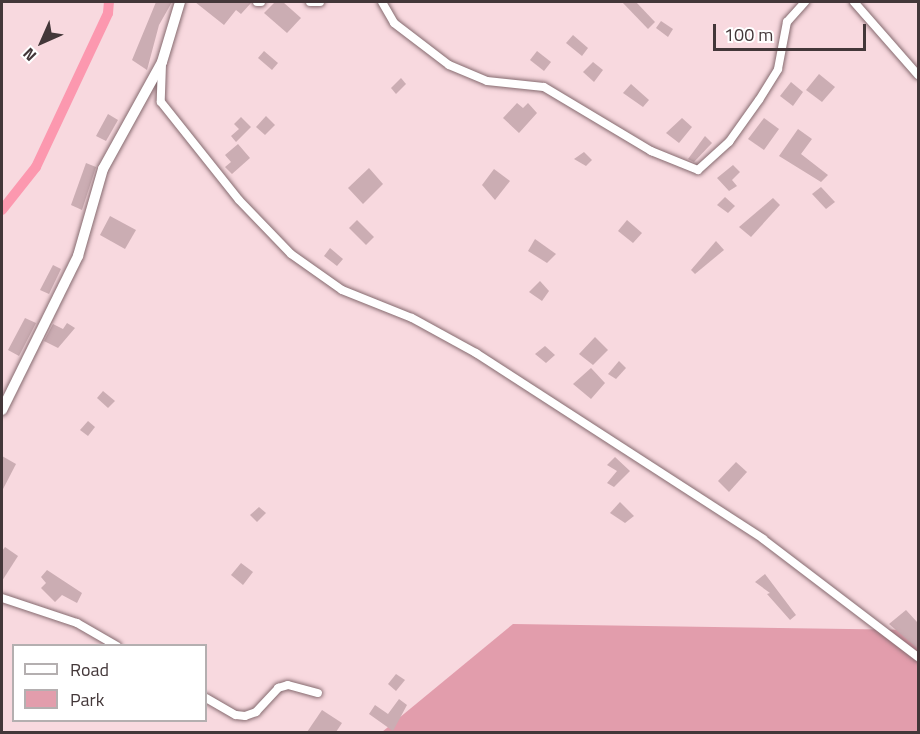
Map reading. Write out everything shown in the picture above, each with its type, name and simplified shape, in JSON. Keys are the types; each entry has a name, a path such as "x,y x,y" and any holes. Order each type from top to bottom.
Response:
{"street":[{"path":"2,410 78,256 103,169 162,62 180,2"},
{"path":"310,2 320,2"},
{"path":"382,2 394,23 449,65 487,81 544,87 651,151 698,170 729,142 759,100 778,69 787,22 805,2"},
{"path":"854,2 918,75"},
{"path":"162,62 161,102 239,200 291,254 342,290 412,318 476,353 763,538 918,657"},
{"path":"2,598 77,623 115,644"},
{"path":"207,699 236,715 245,716 256,712 278,688 288,685 318,693"}],"green space":[{"path":"513,624 918,630 918,732 382,732"}],"building":[{"path":"156,2 172,2 159,25 147,70 132,60"},
{"path":"195,2 251,3 241,14 236,10 224,25"},
{"path":"275,2 283,2 301,18 287,33 264,13"},
{"path":"622,2 636,2 655,22 648,29"},
{"path":"661,21 673,29 668,37 656,28"},
{"path":"573,35 588,48 582,56 566,43"},
{"path":"264,51 278,63 272,70 258,58"},
{"path":"537,51 551,62 544,71 530,60"},
{"path":"593,62 603,70 594,82 583,72"},
{"path":"819,74 835,87 822,102 806,90"},
{"path":"401,78 406,84 396,94 391,88"},
{"path":"791,82 803,92 793,106 780,96"},
{"path":"631,84 649,100 643,107 623,93"},
{"path":"517,103 523,108 528,103 537,113 519,133 503,118"},
{"path":"108,114 118,120 106,141 96,136"},
{"path":"266,116 275,125 265,135 256,127"},
{"path":"241,117 251,127 236,142 231,136 239,129 234,124"},
{"path":"682,118 692,127 679,143 666,133"},
{"path":"764,118 779,129 764,150 748,139"},
{"path":"798,129 812,139 801,154 828,175 821,182 779,156"},
{"path":"705,136 712,143 694,162 688,159"},
{"path":"238,144 250,158 232,174 225,167 231,162 225,155"},
{"path":"584,152 592,160 586,166 574,159"},
{"path":"86,163 96,167 82,210 71,205"},
{"path":"733,165 740,172 732,180 737,186 729,191 717,178"},
{"path":"369,168 383,184 363,204 348,188"},
{"path":"494,169 510,181 495,200 482,185"},
{"path":"821,187 835,202 826,209 812,194"},
{"path":"725,197 735,206 728,213 717,205"},
{"path":"773,198 780,205 751,237 739,227"},
{"path":"110,216 136,230 125,249 100,235"},
{"path":"357,220 374,237 366,245 349,228"},
{"path":"627,220 642,233 633,243 618,231"},
{"path":"535,239 556,254 547,263 528,251"},
{"path":"716,241 724,250 695,274 691,270"},
{"path":"330,248 343,259 337,266 324,256"},
{"path":"53,265 61,269 49,294 40,290"},
{"path":"540,281 549,291 542,301 529,292"},
{"path":"25,318 36,323 19,356 8,350"},
{"path":"67,323 75,328 58,348 44,341 53,324 63,329"},
{"path":"595,337 608,350 593,365 579,354"},
{"path":"545,346 555,355 546,363 535,354"},
{"path":"619,361 626,368 616,379 608,374"},
{"path":"591,368 605,383 591,399 573,384"},
{"path":"103,391 115,401 108,408 97,398"},
{"path":"88,421 95,427 88,436 80,430"},
{"path":"2,456 16,464 2,491"},
{"path":"615,457 630,471 614,487 607,483 617,471 607,465"},
{"path":"736,462 747,472 729,492 718,481"},
{"path":"620,502 634,516 625,523 610,513"},
{"path":"259,507 266,513 257,522 250,515"},
{"path":"5,547 18,556 2,581 2,551"},
{"path":"241,563 253,572 243,585 231,575"},
{"path":"47,570 82,593 77,603 62,595 55,602 41,588 46,583 41,577"},
{"path":"765,574 796,615 790,620 767,594 770,593 755,582"},
{"path":"906,610 918,623 918,649 889,624"},
{"path":"396,674 405,680 396,691 388,684"},
{"path":"399,699 407,705 393,731 369,714 375,705 388,714"},
{"path":"322,710 342,723 336,732 307,732"}],"waterway":[{"path":"2,210 36,167 108,13 109,2"}]}
